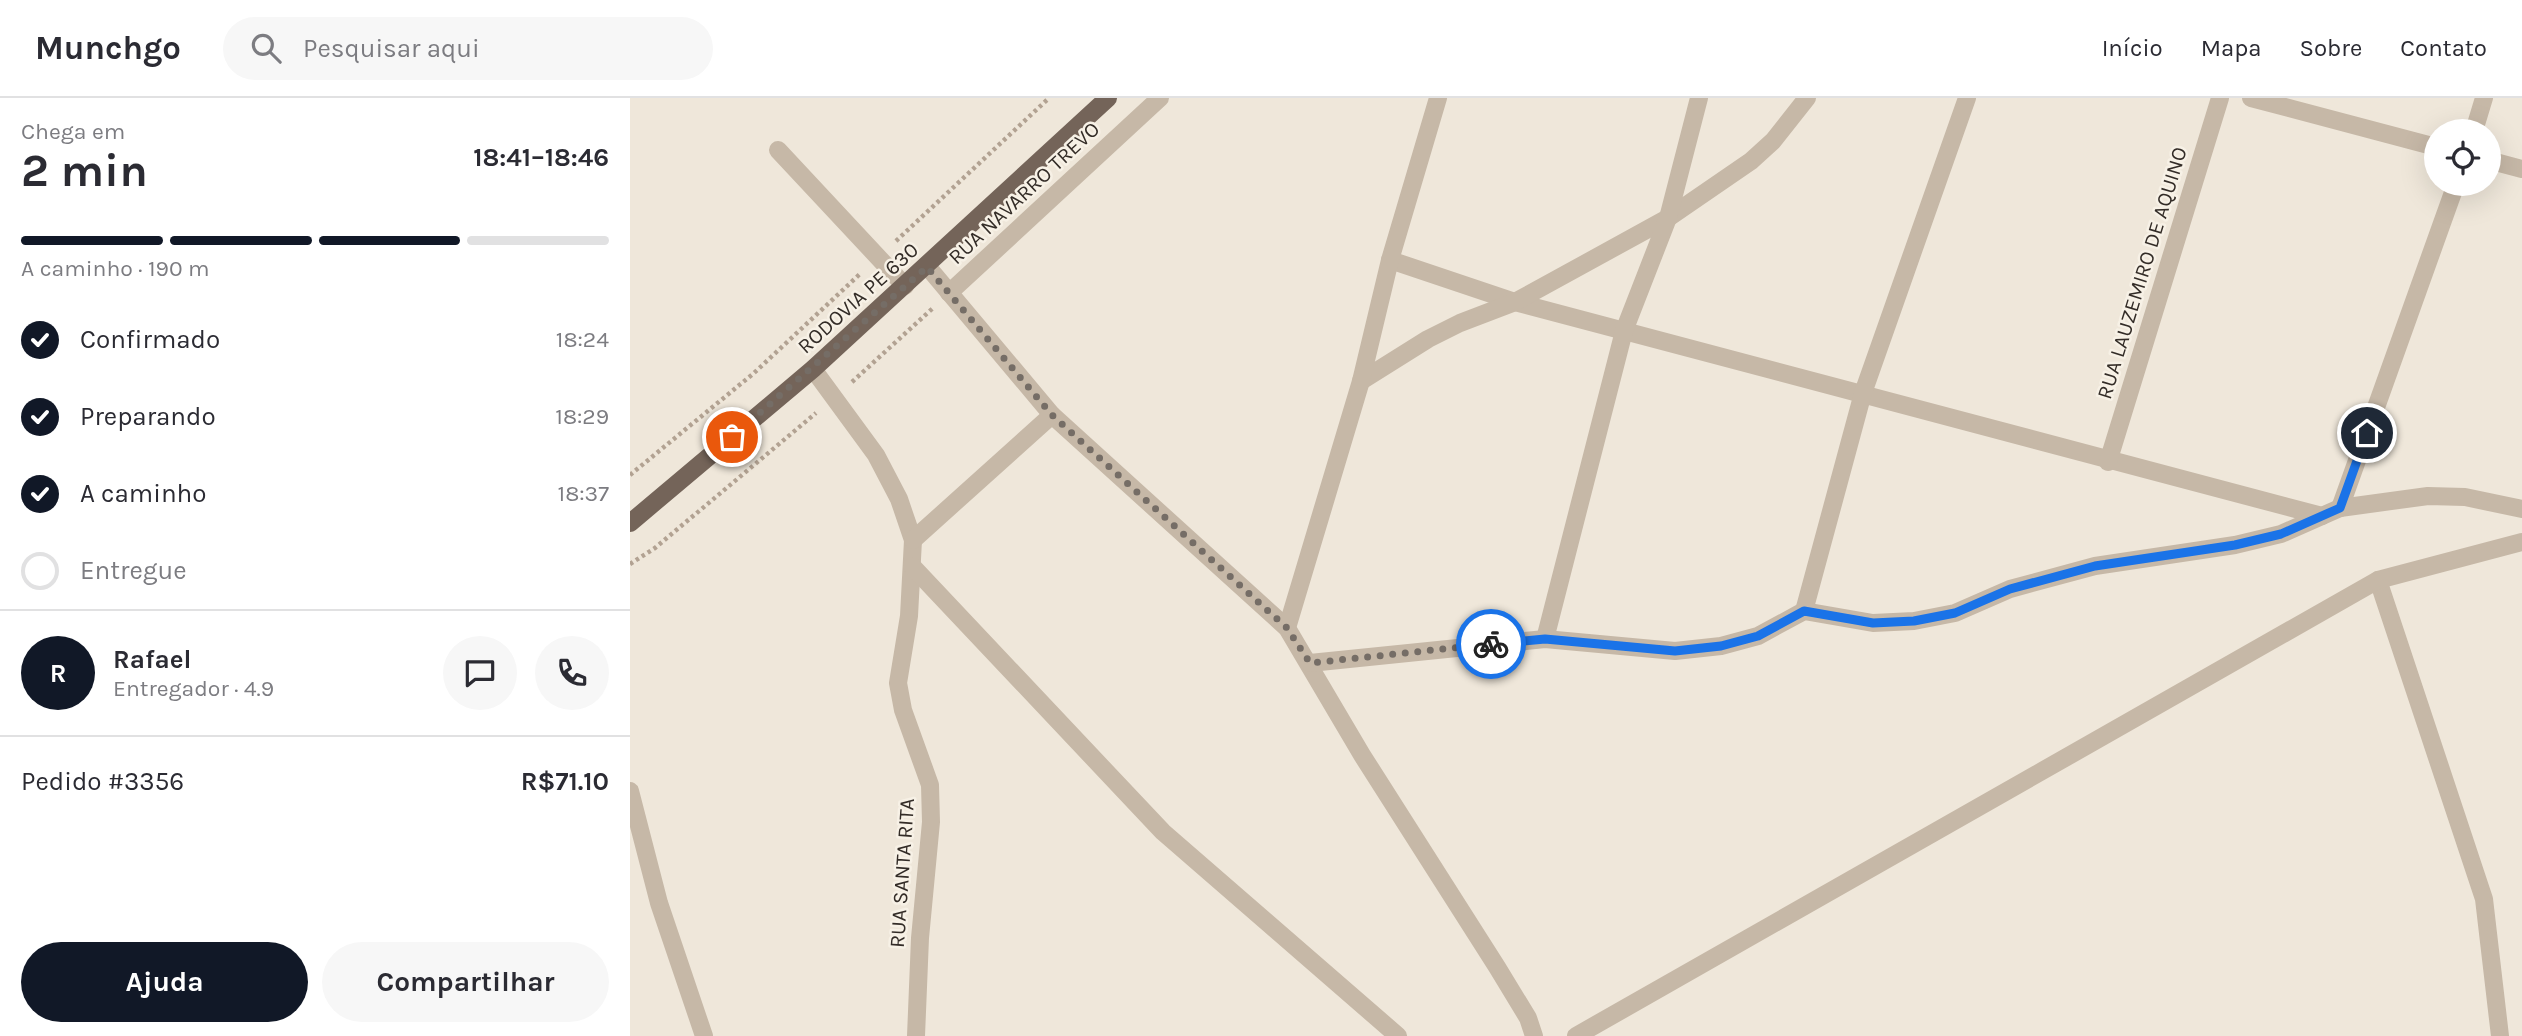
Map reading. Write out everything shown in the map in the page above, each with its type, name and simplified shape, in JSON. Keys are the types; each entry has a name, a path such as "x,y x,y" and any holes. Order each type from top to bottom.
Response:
{"main road":[{"name":"RODOVIA PE 630","path":"630,523 813,369 1108,98"}],"street":[{"name":"RUA NAVARRO TREVO","path":"949,293 1160,98"},
{"path":"1287,628 1361,381 1390,260 1438,98"},
{"path":"1545,639 1624,331 1668,218 1699,98"},
{"path":"1361,381 1460,323 1516,302 1668,218 1751,161 1773,141 1807,98"},
{"path":"1804,611 1863,393 1967,98"},
{"name":"RUA LAUZEMIRO DE AQUINO","path":"2108,462 2220,98"},
{"path":"2251,98 2424,144"},
{"path":"2478,119 2484,98"},
{"path":"778,150 905,286"},
{"path":"2501,163 2522,169"},
{"path":"2340,508 2452,196"},
{"path":"1390,260 1516,302 1863,393 2108,462 2322,516"},
{"path":"927,267 1052,415 1287,628 1362,755 1522,1008 1534,1036"},
{"name":"RUA SANTA RITA","path":"813,369 876,456 899,499 913,540 909,615 898,683 903,710 930,785 931,822 920,938 916,1036"},
{"path":"913,540 1052,415"},
{"path":"1310,663 1545,639 1675,651 1698,649 1758,636 1804,611 1873,623 1914,621 1955,613 2010,589 2095,566 2235,545 2281,534 2340,508 2428,496 2465,497 2522,509"},
{"path":"1576,1036 2378,580 2522,542"},
{"path":"912,566 1163,832 1398,1036"},
{"path":"2378,580 2484,900 2500,1036"},
{"path":"630,791 659,903 704,1036"}],"path":[{"path":"630,475 754,373 1049,98"},
{"name":"RUA NAVARRO TREVO","path":"630,564 655,548 835,398 949,293"}],"way so far":[{"path":"732,437 927,267 1052,415 1287,628 1310,663 1491,644"}],"route":[{"path":"1491,644 1545,639 1675,651 1721,646 1758,636 1804,611 1873,623 1914,621 1955,613 2010,589 2095,566 2235,545 2281,534 2302,525 2340,508 2367,433"}]}
